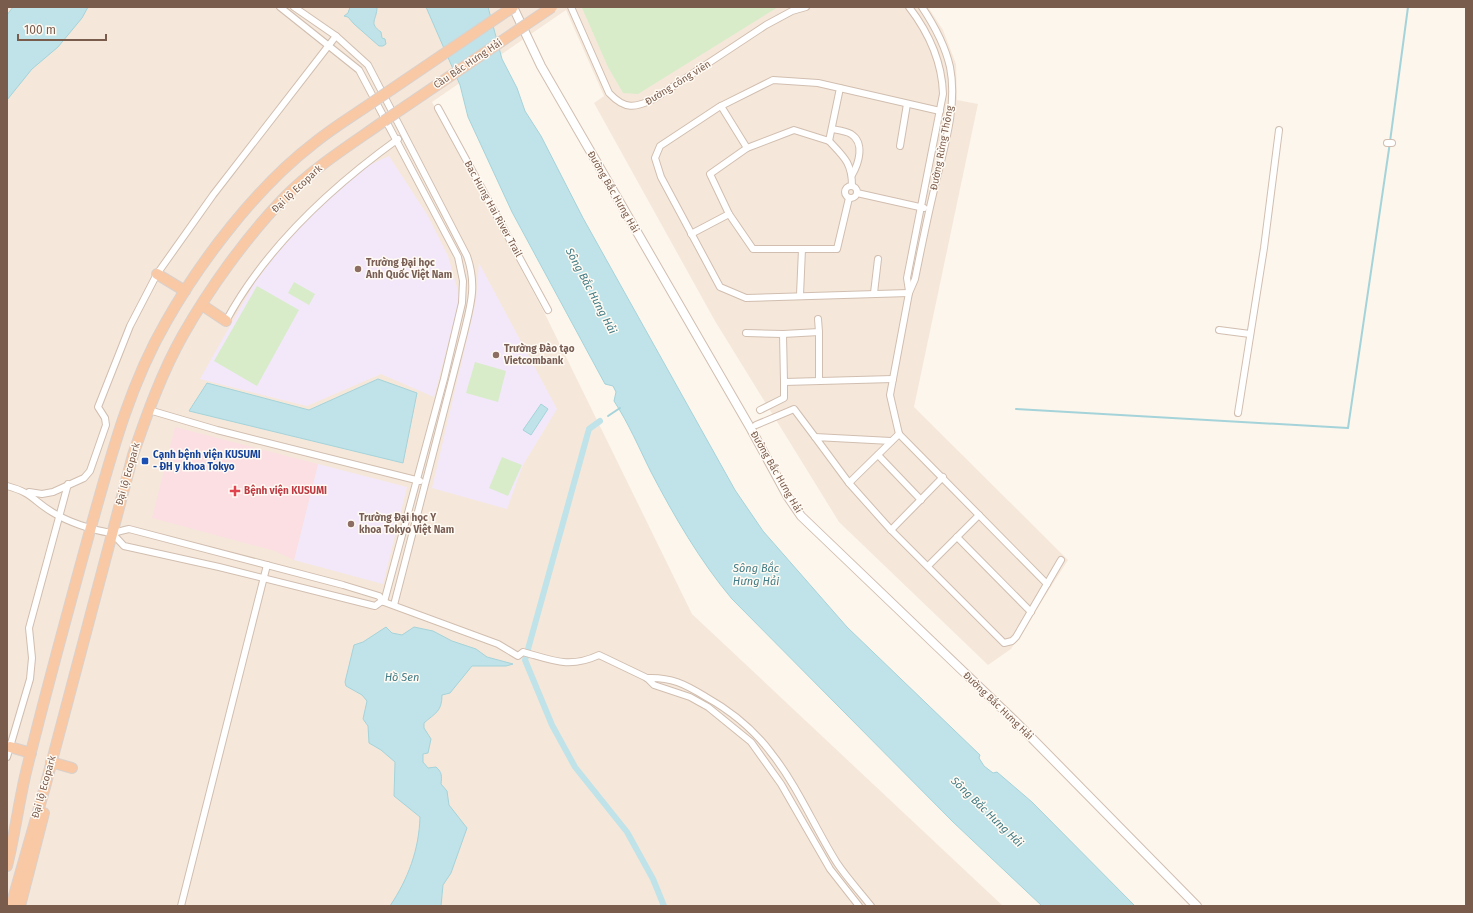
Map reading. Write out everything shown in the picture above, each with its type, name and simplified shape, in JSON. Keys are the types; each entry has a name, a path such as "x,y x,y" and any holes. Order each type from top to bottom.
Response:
{"highway":[{"name":"Đại lộ Ecopark","path":"8,864 26,770 110,456 129,401 162,329 185,291 213,251 248,207 287,166 312,144 513,7"},
{"name":"Cầu Bắc Hưng Hải","path":"384,121 552,7"},
{"name":"Đại lộ Ecopark","path":"11,906 21,865 45,787 132,455 149,410 183,335 233,258 284,198 316,170 384,121"},
{"path":"157,274 185,291"},
{"path":"202,305 226,321"},
{"path":"10,746 31,753"},
{"path":"51,762 72,768"},
{"path":"7,831 16,796 26,770"},
{"path":"20,906 46,806 45,787"}],"street":[{"path":"112,533 124,546 264,578 375,606 383,602 439,397 462,303 463,281 458,257 359,70 280,7"},
{"path":"294,7 336,36 368,65 461,245 470,266 473,287 472,299 394,605"},
{"name":"Đường Bắc Hưng Hải","path":"513,7 541,66 751,429 788,497 801,516 1016,722 1197,906"},
{"name":"Đường công viên","path":"571,7 609,93 617,102 639,106 654,99 766,25 792,11 806,7"},
{"name":"Đường Rừng Thông","path":"909,293 907,278 943,94 940,68 930,42 910,7"},
{"name":"Đường Rừng Thông","path":"899,434 890,395 909,293 915,279 929,208 947,133 952,96 950,68 942,43 922,7"},
{"path":"7,486 42,494 53,492 84,478 90,471 106,425 105,418 98,408 130,326 157,274 213,196 330,46 336,36"},
{"path":"909,293 746,298 720,287 661,177 655,158 660,146 720,106 773,80 818,83 940,111"},
{"path":"829,141 840,88"},
{"path":"900,146 907,104"},
{"path":"720,106 747,148"},
{"name":"Bac Hung Hai River Trail","path":"438,108 548,310"},
{"path":"832,129 850,133 858,142 859,156 852,175"},
{"path":"849,198 837,248 753,249 729,214 710,174 747,148 794,130 829,141 848,162 852,175 852,186"},
{"path":"1238,412 1264,248 1279,130"},
{"path":"226,321 254,276 312,209 365,164 404,135"},
{"path":"849,198 846,197 845,191 849,186 852,186"},
{"path":"852,186 857,190 857,193"},
{"path":"857,193 929,208"},
{"path":"849,198 854,198 857,193"},
{"path":"691,234 729,214"},
{"path":"454,249 461,245"},
{"path":"800,296 802,249"},
{"path":"874,293 878,258"},
{"path":"818,319 819,381"},
{"path":"1219,330 1250,334"},
{"path":"746,333 783,334 819,332"},
{"path":"760,410 784,398 783,334"},
{"path":"784,382 893,379"},
{"path":"439,397 447,399"},
{"path":"756,426 794,409 849,483 891,530 1004,643 1012,641 1016,637 1061,560"},
{"path":"149,410 217,430 426,482"},
{"path":"849,483 899,434 1047,584"},
{"path":"815,437 892,441"},
{"path":"878,455 921,500"},
{"path":"891,530 943,478"},
{"path":"7,757 30,679 32,658 29,628 68,484"},
{"path":"23,490 59,516 91,528 112,533 129,529 379,596 383,602 498,644 518,656 523,652 567,664 587,661 599,655 647,678 654,685 688,696 708,707 751,742 782,784 830,868 859,906"},
{"path":"928,566 979,515"},
{"path":"957,537 1031,612"},
{"path":"181,906 267,565"},
{"path":"647,678 664,678 691,688 734,716 772,754 838,865 871,906"},
{"path":"688,696 691,688"},
{"path":"847,892 855,886"}],"shaded area":[{"path":"7,7 928,7 943,30 956,64 957,100 978,104 914,407 1068,560 1011,649 988,665 839,522 715,321 594,103 604,96 566,10 432,102 545,314 692,614 1003,906 7,906"},
{"name":"Trường Đại học Anh Quốc Việt Nam","path":"389,156 428,216 448,256 460,298 434,397 381,374 307,406 200,379 255,282 279,251 314,212 365,167"},
{"name":"Trường Đào tạo Vietcombank","path":"479,263 557,409 523,465 507,509 432,488 476,301"},
{"name":"Bệnh viện KUSUMI","path":"175,427 318,464 294,560 275,551 152,518"},
{"name":"Trường Đại học Y khoa Tokyo Việt Nam","path":"318,464 407,487 383,584 294,560"}],"green space":[{"path":"778,7 638,94 623,93 608,67 582,8"},
{"path":"294,282 315,294 309,305 288,293"},
{"path":"257,286 299,310 257,386 214,361"},
{"path":"475,362 506,371 498,402 466,393"},
{"path":"502,457 522,465 508,496 489,488"}],"water":[{"path":"13,7 88,7 82,18 58,47 32,69 7,100 7,15"},
{"path":"350,7 377,7 374,24 381,32 382,38 385,39 386,44 379,46 348,17 344,16 348,13"},
{"name":"Sông Bắc Hưng Hải","path":"426,7 488,7 502,59 517,88 525,111 541,136 583,218 735,490 763,531 847,627 980,755 979,758 984,766 993,773 997,772 1032,802 1135,906 1042,906 953,822 732,599 720,584 698,554 669,505 614,401 616,392 613,386 605,384 512,212 468,117 460,85"},
{"path":"378,379 417,393 403,463 189,411 207,383 309,410"},
{"path":"541,404 548,409 531,435 523,430"},
{"name":"Hồ Sen","path":"386,627 392,633 402,635 414,627 433,631 452,641 476,649 487,657 513,664 506,666 472,666 450,693 442,695 442,701 439,709 424,723 424,728 431,739 428,753 423,754 423,762 428,768 436,767 440,772 441,784 447,791 449,805 467,828 451,873 443,885 441,906 390,906 407,875 415,853 420,817 394,796 395,762 381,750 369,743 368,726 363,719 367,701 362,695 346,686 345,682 354,645 363,642"}],"waterway":[{"path":"1016,409 1348,428 1389,149 1408,7"},
{"path":"608,416 620,408"},
{"path":"600,421 589,429 525,660 552,725 575,767 627,832 653,879 664,906"}],"place":[{"name":"Trường Đại học Anh Quốc Việt Nam","path":"358,269"},
{"name":"Trường Đào tạo Vietcombank","path":"496,355"},
{"name":"Cạnh bệnh viện KUSUMI - ĐH y khoa Tokyo","path":"145,461"},
{"name":"Bệnh viện KUSUMI","path":"235,491"},
{"name":"Trường Đại học Y khoa Tokyo Việt Nam","path":"351,524"}]}
